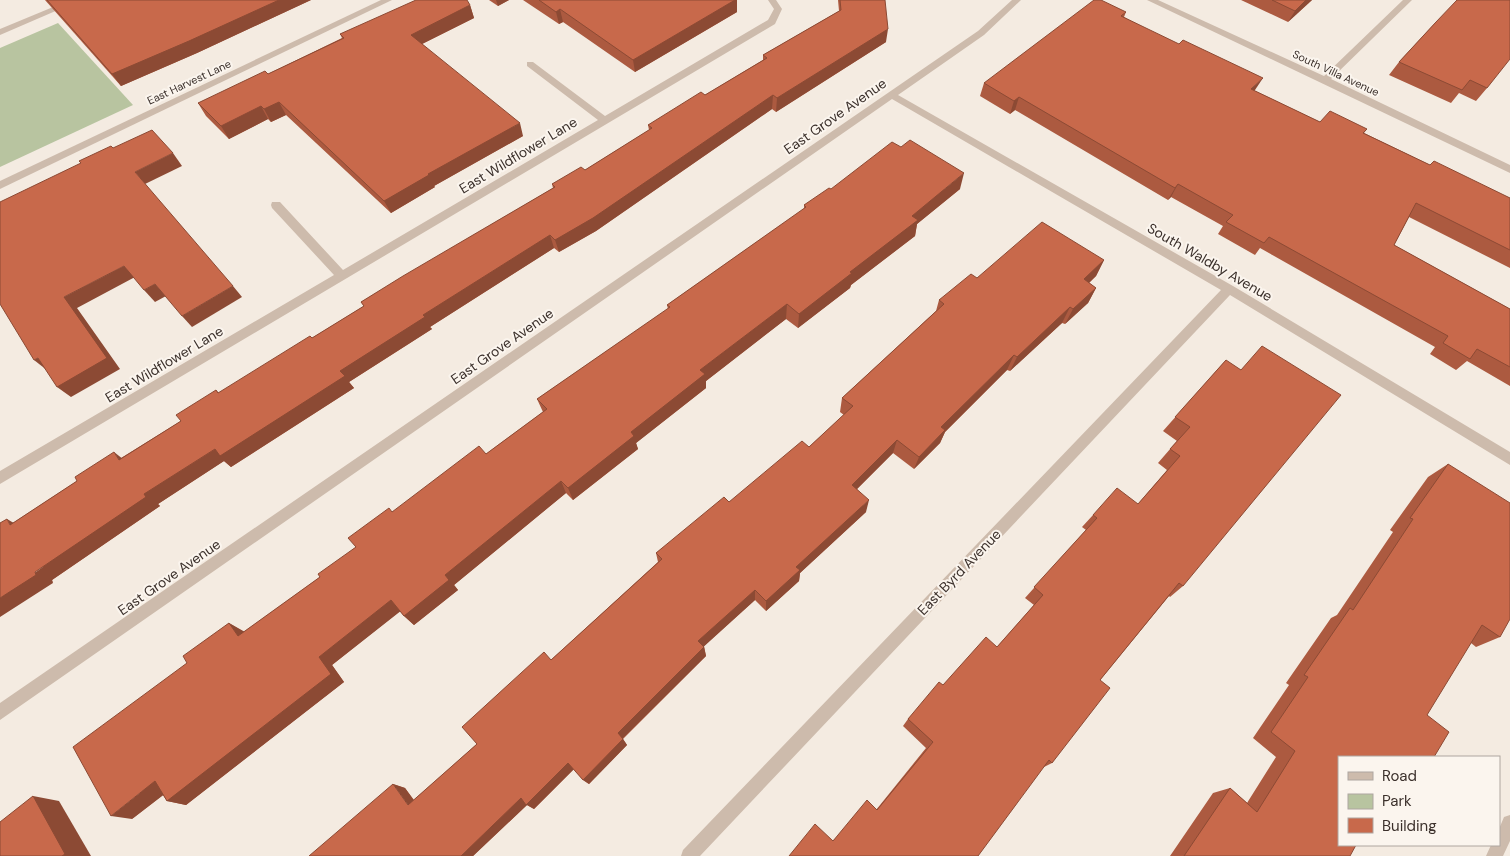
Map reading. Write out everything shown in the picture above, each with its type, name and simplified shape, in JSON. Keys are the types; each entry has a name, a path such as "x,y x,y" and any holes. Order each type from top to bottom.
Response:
{"street":[{"path":"0,32 77,0"},
{"name":"East Harvest Lane","path":"0,185 388,0"},
{"name":"East Grove Avenue","path":"0,712 981,33 1018,0"},
{"name":"South Villa Avenue","path":"1150,0 1325,80 1510,169"},
{"path":"1325,80 1408,0"},
{"name":"East Wildflower Lane","path":"0,478 772,22 775,5"},
{"name":"East Wildflower Lane","path":"530,64 605,121"},
{"name":"South Waldby Avenue","path":"892,95 1229,289 1510,459"},
{"path":"276,205 342,276"},
{"name":"East Byrd Avenue","path":"689,856 1229,289"},
{"path":"1500,843 1510,822"}],"green space":[{"path":"58,23 133,105 0,167 0,48"}],"building":[{"path":"47,0 279,0 112,74"},
{"path":"416,0 467,0 470,5 411,35 520,123 428,174 384,201 279,102 264,109 261,106 221,126 198,103 265,71 268,74 344,38 340,34"},
{"path":"539,0 735,0 633,60 560,9 556,12"},
{"path":"840,0 885,0 888,29 777,98 773,95 593,218 555,240 550,235 423,315 425,317 340,371 345,376 220,456 215,449 144,494 146,497 35,572 36,575 0,598 0,523 7,519 10,525 77,481 75,477 114,452 119,460 181,421 176,415 216,390 218,393 310,336 312,338 364,306 361,302 403,276 555,187 552,184 581,167 585,170 652,128 648,125 701,92 705,95 767,58 763,55 841,10"},
{"path":"1094,0 1101,0 1126,12 1121,16 1179,44 1183,40 1263,78 1251,89 1320,122 1330,111 1367,129 1363,133 1430,165 1434,161 1510,198 1510,250 1416,203 1394,245 1510,309 1510,367 1477,349 1470,359 1443,343 1448,336 1269,237 1264,243 1226,222 1233,215 1178,184 1175,188 1019,97 1014,101 984,83"},
{"path":"1272,0 1306,0 1295,11"},
{"path":"1457,0 1510,0 1510,59 1487,88 1470,80 1462,90 1399,62"},
{"path":"152,130 173,153 135,172 233,286 182,316 155,284 144,290 124,266 64,297 107,358 57,387 38,358 34,360 0,304 0,202 81,163 79,161"},
{"path":"910,140 964,173 912,216 918,220 799,314 787,304 700,370 705,374 631,432 634,436 568,488 561,481 445,575 449,580 404,616 391,600 319,657 331,674 167,801 155,781 111,816 73,747 187,663 183,656 229,623 238,636 320,577 318,574 356,547 348,538 389,508 392,512 479,446 486,454 547,409 537,399 670,307 667,305 806,207 804,205 829,188 831,189 892,142 901,147"},
{"path":"1042,222 1104,260 1084,279 1096,288 1073,309 1070,307 1017,357 1014,355 941,427 945,430 919,457 897,440 852,485 869,500 796,567 800,570 766,601 755,590 698,641 704,647 618,733 623,739 583,780 568,763 526,805 521,798 461,856 309,856 393,784 408,805 477,744 462,727 544,652 551,660 662,559 656,553 724,497 729,502 802,441 809,447 853,406 842,398 944,304 939,300 971,274 977,278"},
{"path":"1262,346 1341,395 1183,586 1179,583 1100,680 1110,688 1052,763 1049,760 978,856 789,856 815,824 833,841 867,800 877,810 933,742 908,719 939,682 943,685 986,637 997,647 1043,595 1034,587 1097,518 1093,515 1117,488 1138,504 1180,456 1170,449 1190,427 1175,417 1226,360 1241,370"},
{"path":"1448,464 1510,503 1510,619 1500,637 1482,625 1427,715 1449,732 1435,756 1338,756 1338,846 1355,846 1350,856 1184,856 1230,788 1257,812 1295,751 1271,732 1308,677 1304,675 1350,608 1353,610 1413,519 1410,518"},
{"path":"33,796 65,854 62,856 0,856 0,822"}]}
